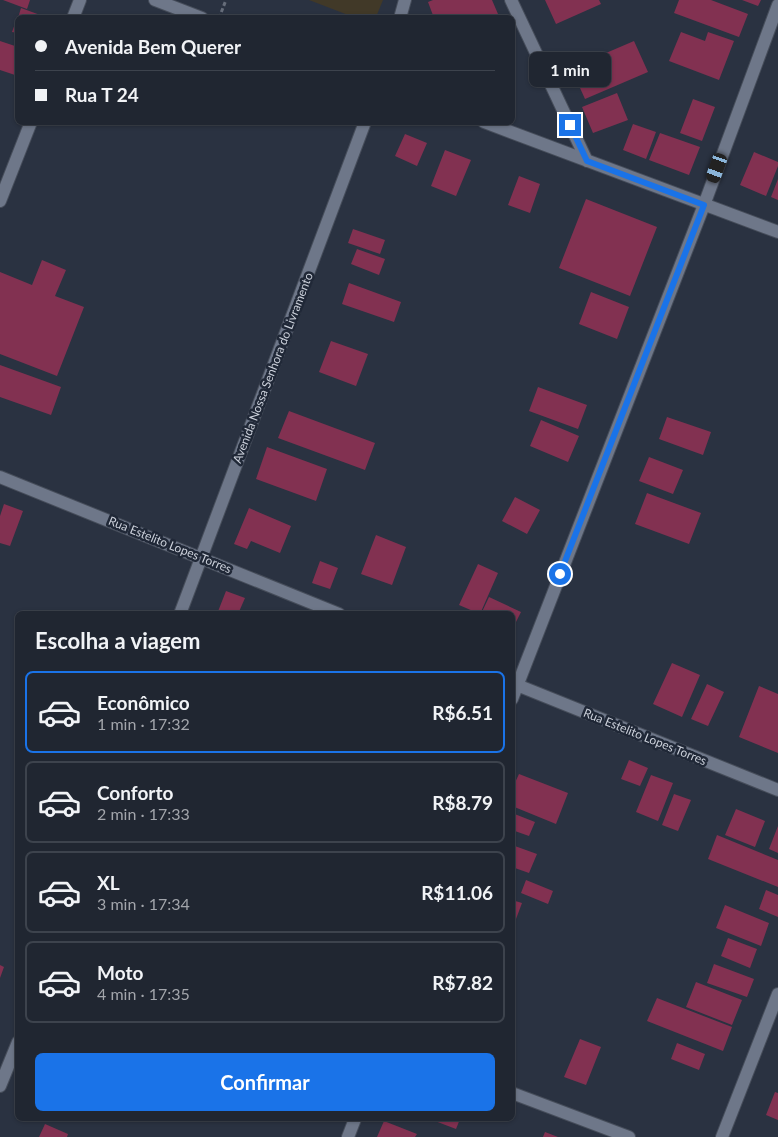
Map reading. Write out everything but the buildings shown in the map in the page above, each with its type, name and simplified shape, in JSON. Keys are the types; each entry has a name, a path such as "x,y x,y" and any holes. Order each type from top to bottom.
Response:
{"street":[{"path":"74,15 80,0"},
{"path":"155,0 194,15"},
{"path":"401,15 405,0"},
{"path":"511,0 587,161"},
{"path":"515,684 704,205 778,5"},
{"path":"0,201 30,125"},
{"name":"Avenida Nossa Senhora do Livramento","path":"181,611 364,125"},
{"path":"492,125 778,232"},
{"name":"Rua Estelito Lopes Torres","path":"0,477 332,611"},
{"name":"Rua Estelito Lopes Torres","path":"515,684 778,790"},
{"path":"722,1137 778,994"},
{"path":"0,1086 15,1049"},
{"path":"515,1094 630,1137"},
{"path":"348,1137 354,1121"}],"path":[{"path":"220,15 226,0"}],"shaded area":[{"path":"309,0 383,0 377,15 348,15"}],"route":[{"path":"560,574 704,205 587,161 570,125"}]}
